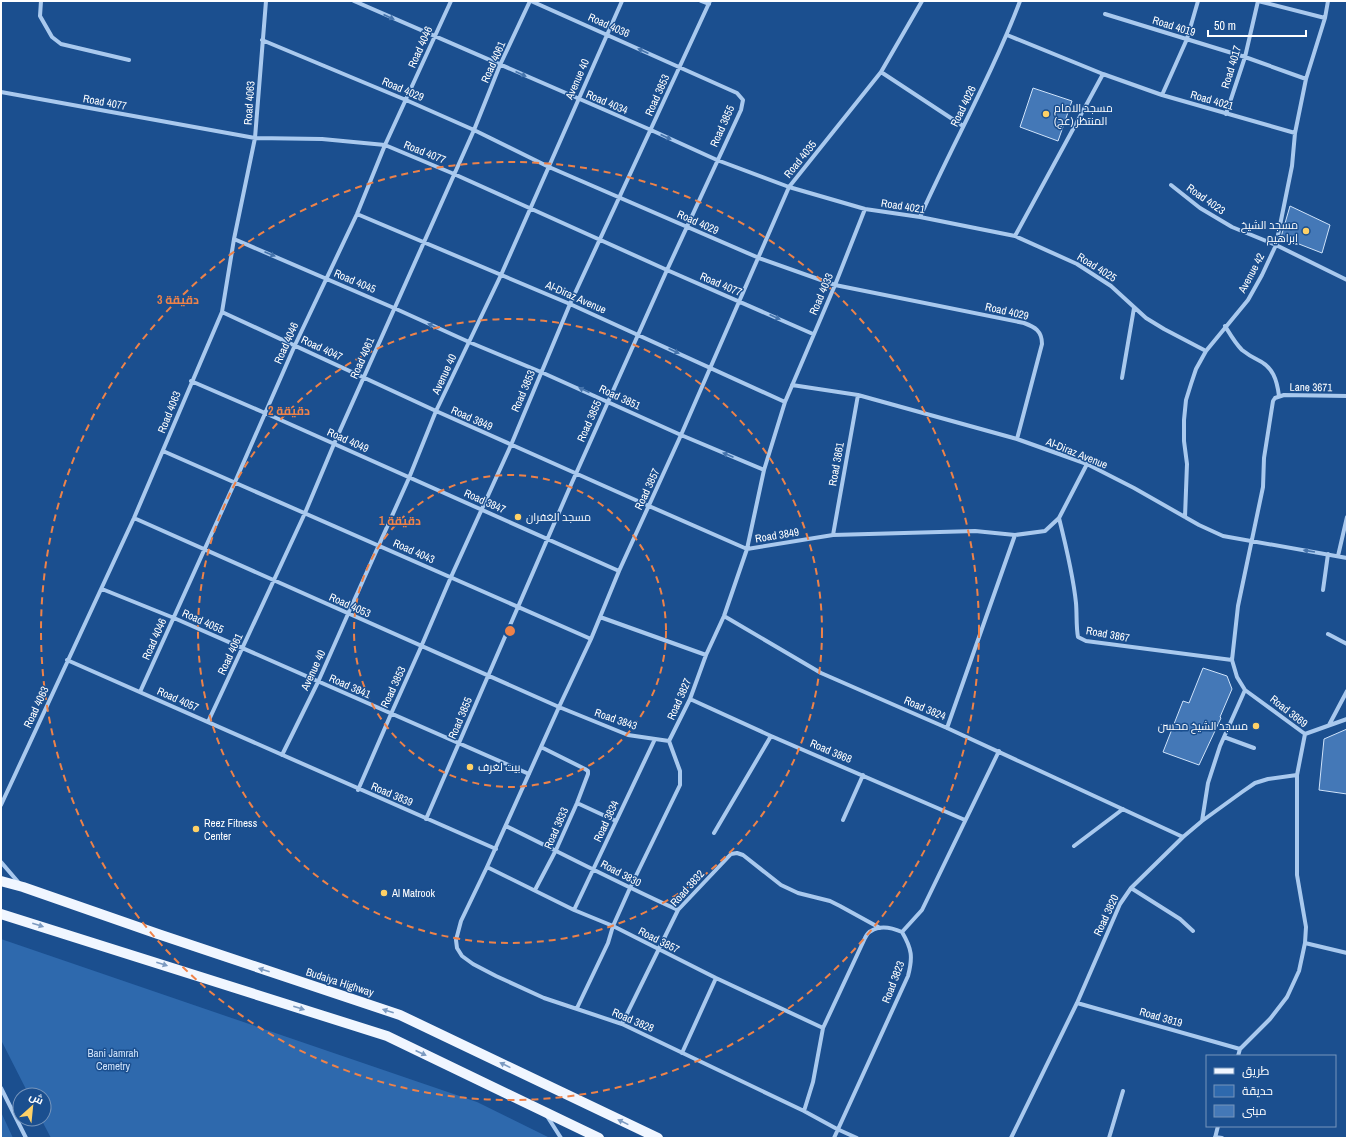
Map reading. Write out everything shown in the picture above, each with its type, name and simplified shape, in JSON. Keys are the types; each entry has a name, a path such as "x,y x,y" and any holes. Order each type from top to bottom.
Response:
{"main road":[{"name":"Budaiya Highway","path":"1,880 400,1015 658,1138"},
{"path":"1,914 387,1036 599,1138"}],"street":[{"path":"41,1 40,16 52,37 61,44 129,60"},
{"name":"Road 4063","path":"1,805 134,518 191,381 222,312 234,239 255,138 266,1"},
{"name":"Road 4034","path":"354,1 717,160 789,187"},
{"name":"Road 4046","path":"140,692 235,482 294,345 357,214 385,145 451,1"},
{"name":"Road 4036","path":"531,1 607,34 679,68"},
{"name":"Road 4061","path":"208,722 305,513 363,377 474,130 500,65 531,1"},
{"name":"Avenue 40","path":"282,755 318,682 409,478 436,411 501,275 622,1"},
{"path":"701,1 709,3"},
{"name":"Road 4035","path":"711,368 789,187 881,72 922,1"},
{"name":"Road 4026","path":"920,218 940,172 964,126 1007,35 1020,1"},
{"path":"1162,95 1187,39 1198,1"},
{"name":"Road 4017","path":"1226,114 1245,58 1258,1 1325,18"},
{"name":"Avenue 42","path":"1185,518 1187,464 1184,441 1184,420 1186,400 1196,369 1206,351 1225,326 1248,300 1276,245 1292,166 1295,133 1306,79 1325,18 1328,1"},
{"name":"Road 3853","path":"358,790 511,445 570,304 709,3"},
{"name":"Road 4019","path":"1105,14 1187,39 1306,79"},
{"name":"Road 4021","path":"1007,35 1103,74 1162,95 1295,133"},
{"name":"Road 4029","path":"262,40 406,100 474,130 548,167 759,258 835,285 1024,323 1031,326 1038,331 1042,337 1042,344 1017,439"},
{"name":"Road 3855","path":"426,819 608,401 741,110 743,100 738,93 679,68"},
{"path":"881,72 964,126"},
{"path":"1015,236 1103,74"},
{"name":"Road 4077","path":"1,92 255,138 322,139 385,145 454,174 599,240 813,334"},
{"name":"Road 4023","path":"1171,185 1185,197 1216,218 1238,230 1276,245 1347,280"},
{"name":"Road 4021","path":"789,187 865,209 1015,236 1045,249"},
{"name":"Road 4033","path":"792,385 835,285 865,209"},
{"name":"Al-Diraz Avenue","path":"357,214 570,304 785,402"},
{"name":"Road 4045","path":"234,239 326,278 469,342"},
{"name":"Road 4025","path":"1045,249 1077,264 1111,286 1146,318 1206,351"},
{"path":"1122,378 1134,308"},
{"name":"Road 4047","path":"222,312 436,411"},
{"path":"1225,326 1242,349 1250,356 1266,364 1271,370 1278,383 1277,397"},
{"name":"Road 3851","path":"469,342 608,401 681,435 764,470"},
{"name":"Road 3857","path":"457,948 456,940 458,929 591,639 619,571 711,368"},
{"name":"Road 4049","path":"191,381 409,478"},
{"name":"Al-Diraz Avenue","path":"792,385 858,395 1017,439 1087,464 1134,488 1185,518 1223,536 1347,558"},
{"name":"Road 3827","path":"669,741 690,699 706,655 724,616 747,549 764,470 785,402 792,385"},
{"name":"Road 3861","path":"833,535 858,395"},
{"name":"Lane 3671","path":"1277,397 1347,396"},
{"name":"Road 3669","path":"1238,1055 1240,1049 1270,1019 1287,997 1299,971 1305,943 1306,927 1297,875 1297,775 1305,734 1245,690 1237,676 1232,660 1238,606 1263,487 1264,458 1271,408 1273,401 1277,397"},
{"name":"Road 3849","path":"436,411 747,549 833,535 975,531 1016,535 1044,531 1059,518 1087,464"},
{"name":"Road 4043","path":"163,450 591,639"},
{"name":"Road 3847","path":"409,478 619,571"},
{"path":"1338,556 1347,517"},
{"name":"Road 4053","path":"134,518 559,708"},
{"name":"Road 3867","path":"1059,518 1069,558 1076,604 1076,630 1078,637 1086,641 1232,660"},
{"path":"947,728 1016,535"},
{"path":"1323,590 1328,554"},
{"name":"Road 4055","path":"102,589 174,618 318,682"},
{"name":"Road 3824","path":"724,616 821,673 947,728 1183,837"},
{"path":"600,617 706,655"},
{"path":"1328,634 1347,644"},
{"name":"Road 4057","path":"67,660 282,755"},
{"name":"Road 3841","path":"318,682 529,774"},
{"path":"1202,821 1208,783 1224,737 1245,690"},
{"path":"1328,725 1347,691"},
{"name":"Road 3868","path":"690,699 771,736 965,820"},
{"name":"Road 3843","path":"559,708 628,735 669,741"},
{"path":"1305,734 1347,719"},
{"path":"714,833 771,736"},
{"path":"1224,737 1254,748"},
{"name":"Road 3834","path":"574,910 654,739"},
{"path":"577,1008 608,943 613,926 630,888 680,785 680,771 669,741"},
{"name":"Road 3833","path":"535,890 556,850 577,803 588,771 541,747"},
{"path":"804,1111 813,1082 823,1028 865,938 870,931 880,928 892,928 902,932 922,910 999,752"},
{"name":"Road 3839","path":"282,755 358,790 496,849"},
{"path":"842,820 863,775"},
{"name":"Road 3820","path":"1011,1138 1077,1003 1120,904 1130,888 1183,837 1202,821 1255,783 1268,779 1297,775"},
{"path":"577,803 616,821"},
{"path":"1074,846 1123,809"},
{"name":"Road 3830","path":"506,826 630,888 678,910"},
{"name":"Road 3832","path":"622,1024 678,910 731,854 737,853 743,855 781,885 798,893 835,904 880,928"},
{"path":"1,862 22,886"},
{"name":"Road 3857","path":"487,867 574,910 613,926 716,978 823,1028"},
{"path":"1130,888 1180,919 1193,931"},
{"name":"Road 3823","path":"834,1138 908,976 912,962 911,950 902,932"},
{"path":"1305,943 1347,953"},
{"name":"Road 3828","path":"457,948 462,956 473,964 496,976 544,998 622,1024 858,1138"},
{"path":"682,1053 716,978"},
{"name":"Road 3819","path":"1077,1003 1240,1049"},
{"path":"1,1088 26,1138"},
{"path":"1109,1138 1123,1091"},
{"path":"543,1110 562,1138"},
{"path":"1218,1127 1215,1138 1222,1138"}],"green space":[{"name":"Bani Jamrah Cemetry","path":"1,939 477,1102 550,1138 51,1138 45,1127 52,1127 52,1087 25,1087 1,1040"},
{"path":"1,1112 13,1138 1,1138"}],"building":[{"name":"مسجد الامام المنتظر (عج)","path":"1033,88 1072,101 1058,141 1020,127"},
{"name":"مسجد الشيخ إبراهيم","path":"1290,206 1330,225 1322,253 1281,237"},
{"path":"1203,668 1227,676 1232,689 1220,717 1221,718 1199,765 1163,752 1183,701 1189,703"},
{"path":"1347,729 1347,794 1319,790 1324,739"}],"place":[{"name":"مسجد الامام المنتظر (عج)","path":"1046,114"},
{"name":"مسجد الشيخ إبراهيم","path":"1306,231"},
{"name":"مسجد الغفران","path":"518,517"},
{"name":"مسجد الشيخ محسن","path":"1256,726"},
{"name":"بيت لغرف","path":"470,767"},
{"name":"Reez Fitness Center","path":"196,829"},
{"name":"Al Matrook","path":"384,893"}]}
